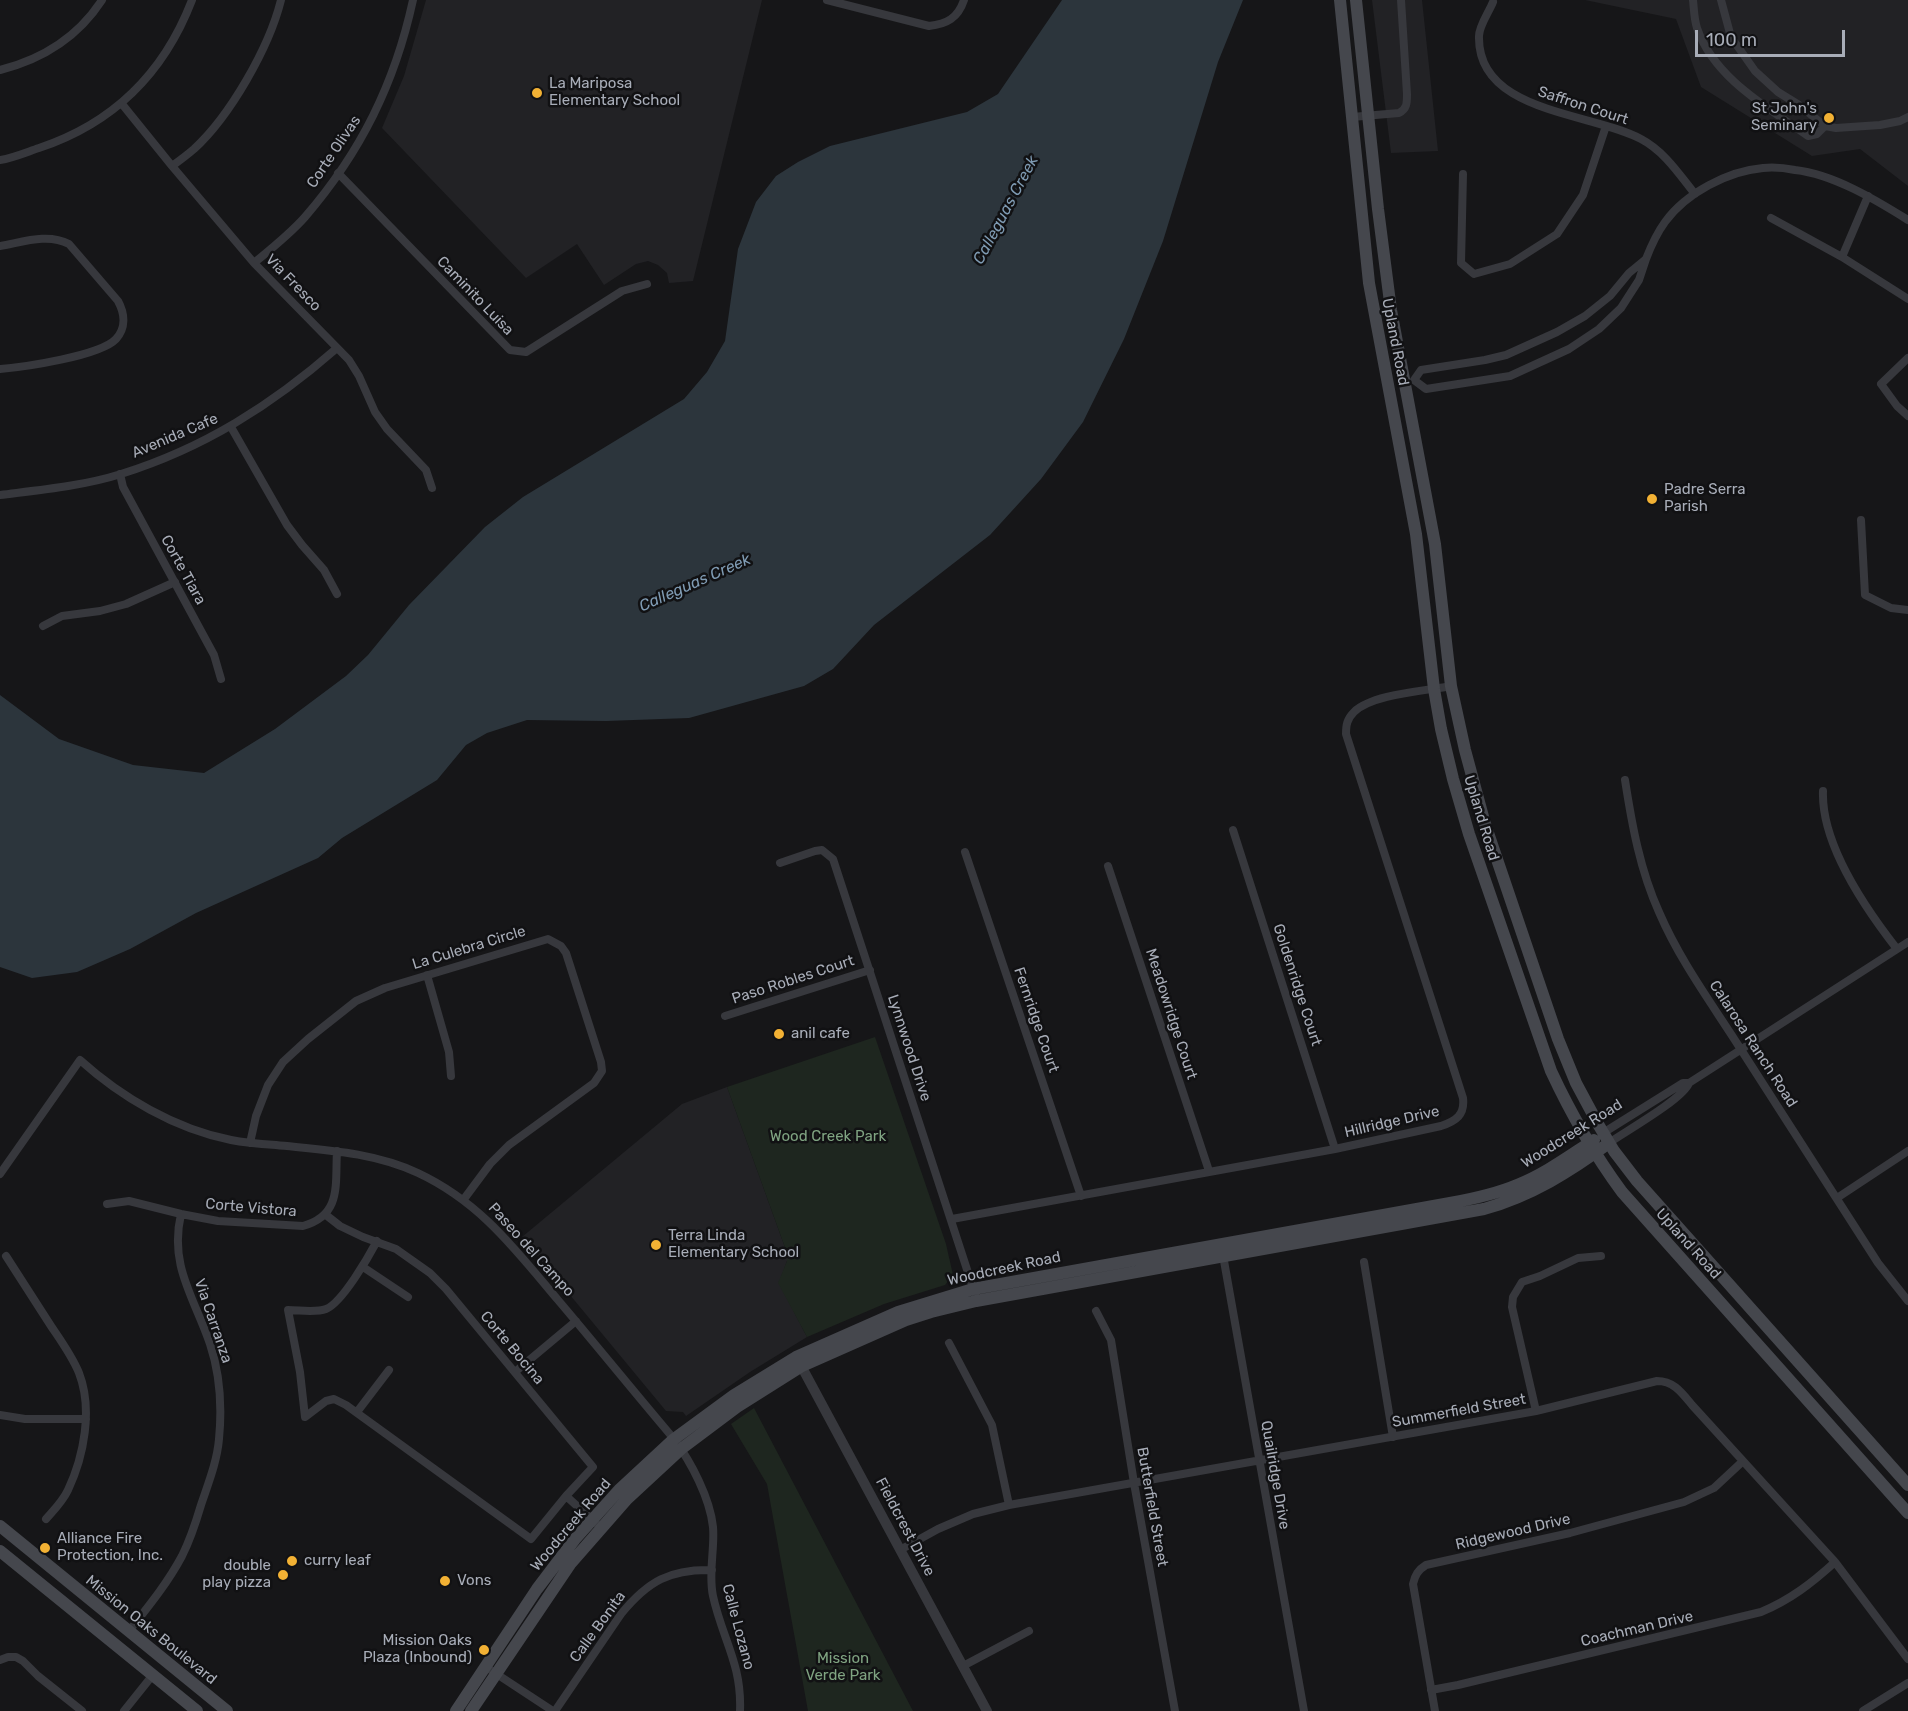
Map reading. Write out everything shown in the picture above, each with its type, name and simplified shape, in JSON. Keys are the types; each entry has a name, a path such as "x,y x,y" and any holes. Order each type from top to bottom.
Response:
{"main road":[{"name":"Upland Road","path":"1340,0 1369,283 1416,534 1434,689 1453,779 1469,834 1551,1071 1592,1148 1622,1192 1908,1513"},
{"name":"Upland Road","path":"1356,0 1390,300 1434,544 1451,686 1474,786 1544,999 1576,1083 1606,1138 1637,1181 1908,1485"},
{"name":"Woodcreek Road","path":"471,1711 491,1670 552,1568 596,1523 619,1490 678,1444 734,1395 898,1312 975,1295 1222,1250 1498,1192 1545,1172 1592,1148 1606,1138"},
{"name":"Mission Oaks Boulevard","path":"0,1526 227,1711"},
{"path":"0,1551 197,1711"},
{"name":"Woodcreek Road","path":"456,1711 491,1670"}],"street":[{"path":"0,70 32,60 64,42 79,29 102,0"},
{"path":"0,160 62,140 122,104 154,71 174,38 192,0"},
{"path":"172,166 195,148 219,120 238,92 272,30 281,0"},
{"name":"Corte Olivas","path":"254,263 305,217 362,138 376,110 401,46 413,0"},
{"path":"827,0 929,26 949,22 964,0"},
{"path":"1352,117 1399,113 1406,106 1401,0"},
{"path":"1693,0 1696,25 1702,41 1726,74 1808,136 1817,134 1825,126"},
{"path":"1720,0 1731,37 1755,71 1778,92 1825,126 1836,128 1881,125 1908,117"},
{"name":"Saffron Court","path":"1493,3 1479,34 1481,59 1495,81 1526,102 1641,139 1668,160 1695,194"},
{"name":"Via Fresco","path":"122,104 254,263 349,360 375,412 387,429 426,470 432,488"},
{"path":"1463,174 1461,263 1474,274 1510,264 1557,234 1583,195 1606,126"},
{"path":"1646,259 1629,273 1610,296 1585,316 1557,332 1506,355 1421,370 1414,380 1426,389 1510,376 1569,349 1599,329 1621,308 1639,280 1653,240 1666,220 1687,199 1735,174 1764,168 1797,170 1814,174 1868,196 1908,220"},
{"name":"Caminito Luisa","path":"338,173 510,350 526,352 622,291 648,284"},
{"path":"1842,257 1868,196"},
{"path":"1771,218 1842,257 1908,299"},
{"path":"0,246 50,238 60,239 69,244 118,301 124,315 121,331 116,339 103,347 57,361 0,369"},
{"name":"Avenida Cafe","path":"0,495 63,486 120,474 162,459 231,427 274,399 337,348"},
{"path":"1908,358 1881,384 1897,406 1908,416"},
{"path":"231,427 286,525 324,570 337,594"},
{"name":"Corte Tiara","path":"120,474 123,487 214,655 221,679"},
{"path":"1861,520 1865,595 1891,608 1908,610"},
{"path":"43,626 63,616 100,611 126,604 175,582"},
{"name":"Hillridge Drive","path":"952,1219 1335,1149 1455,1121 1463,1111 1463,1098 1346,734 1347,722 1361,707 1389,697 1451,686"},
{"name":"Calarosa Ranch Road","path":"1625,780 1632,827 1642,865 1658,910 1673,941 1878,1263 1908,1300"},
{"path":"1823,791 1823,812 1837,853 1872,914 1897,949"},
{"name":"Goldenridge Court","path":"1233,830 1335,1149"},
{"name":"Lynnwood Drive","path":"780,863 822,850 833,859 975,1295"},
{"name":"Fernridge Court","path":"965,852 1081,1196"},
{"name":"Meadowridge Court","path":"1108,866 1209,1171"},
{"name":"La Culebra Circle","path":"250,1143 256,1116 267,1085 284,1062 356,1001 385,988 541,940 554,941 566,953 602,1071 594,1083 509,1145 490,1164 464,1199"},
{"name":"Woodcreek Road","path":"1606,1138 1683,1083 1689,1083 1908,942"},
{"name":"Paso Robles Court","path":"725,1016 870,970"},
{"path":"427,975 449,1052 451,1076"},
{"name":"Paseo del Campo","path":"0,1174 80,1060 131,1099 170,1119 221,1137 250,1143 360,1154 396,1164 438,1182 464,1199 497,1229 678,1444"},
{"path":"326,1215 331,1208 334,1192 337,1151"},
{"path":"1837,1198 1908,1151"},
{"name":"Corte Vistora","path":"106,1204 129,1201 218,1221 303,1226 314,1223 326,1215"},
{"name":"Via Carranza","path":"129,1631 166,1584 183,1555 213,1468 219,1440 219,1391 216,1365 180,1268 177,1246 181,1214"},
{"name":"Corte Bocina","path":"326,1215 340,1226 396,1249 430,1273 446,1289 593,1467 566,1496"},
{"path":"378,1241 363,1267 333,1305 326,1309 313,1311 288,1310 300,1372 305,1417 326,1401 334,1399 357,1412 531,1539 566,1496 596,1523"},
{"name":"Quailridge Drive","path":"1222,1250 1304,1711"},
{"path":"6,1256 80,1375 86,1419 85,1438 68,1491 46,1519"},
{"path":"1536,1411 1512,1307 1513,1296 1522,1282 1578,1258 1601,1256"},
{"path":"1364,1262 1393,1437"},
{"path":"363,1267 408,1297"},
{"name":"Butterfield Street","path":"1096,1311 1111,1340 1175,1711"},
{"path":"515,1372 576,1321"},
{"path":"949,1344 992,1425 1009,1505"},
{"name":"Fieldcrest Drive","path":"799,1362 987,1711"},
{"path":"357,1412 389,1370"},
{"name":"Summerfield Street","path":"900,1550 938,1528 973,1514 1009,1505 1536,1411 1663,1381 1674,1386 1835,1562 1908,1659"},
{"path":"0,1415 25,1419 86,1419"},
{"name":"Calle Lozano","path":"678,1444 688,1459 710,1510 713,1527 712,1593 737,1669 740,1711"},
{"name":"Ridgewood Drive","path":"1435,1711 1413,1584 1416,1573 1421,1568 1570,1533 1684,1502 1713,1488 1743,1461"},
{"name":"Coachman Drive","path":"1431,1690 1761,1612 1781,1604 1810,1584 1835,1562"},
{"name":"Calle Bonita","path":"554,1711 621,1614 634,1599 653,1584 677,1573 695,1569 712,1570"},
{"path":"963,1666 1029,1631"},
{"path":"4,1659 16,1657 23,1661 82,1711"},
{"path":"491,1670 554,1711"},
{"path":"124,1711 152,1676"},
{"path":"1863,1711 1908,1683"},
{"path":"534,1711 540,1702"}],"shaded area":[{"path":"426,0 762,0 693,281 669,283 667,273 658,265 648,261 636,264 604,285 577,244 526,278 382,128 404,76"},
{"path":"1372,0 1422,0 1438,151 1391,153"},
{"name":"St John's Seminary","path":"1585,0 1908,0 1908,186 1860,149 1812,156 1701,87 1676,19"},
{"name":"Terra Linda Elementary School","path":"727,1087 787,1253 787,1261 779,1283 807,1337 750,1372 686,1416 683,1412 666,1411 522,1237 682,1104"}],"green space":[{"name":"Wood Creek Park","path":"875,1037 946,1244 953,1275 945,1285 884,1304 807,1337 778,1283 787,1261 787,1253 727,1087"},
{"name":"Mission Verde Park","path":"754,1408 913,1711 808,1711 767,1484 731,1424"}],"water":[{"name":"Calleguas Creek","path":"1062,0 1243,0 1218,62 1163,241 1124,339 1083,422 1041,479 990,535 874,625 833,669 804,686 689,718 606,721 527,720 487,733 466,745 437,780 342,838 318,858 196,913 130,949 77,972 32,978 0,967 0,695 59,739 133,765 204,773 275,729 346,676 368,655 409,605 485,527 523,497 684,399 707,372 725,341 738,249 756,202 776,176 830,146 967,112 998,94"}],"place":[{"name":"La Mariposa Elementary School","path":"537,93"},
{"name":"St John's Seminary","path":"1829,118"},
{"name":"Padre Serra Parish","path":"1652,499"},
{"name":"anil cafe","path":"779,1034"},
{"name":"Terra Linda Elementary School","path":"656,1245"},
{"name":"Alliance Fire Protection, Inc.","path":"45,1548"},
{"name":"curry leaf","path":"292,1561"},
{"name":"double play pizza","path":"283,1575"},
{"name":"Vons","path":"445,1581"},
{"name":"Mission Oaks Plaza (Inbound)","path":"484,1650"}]}
